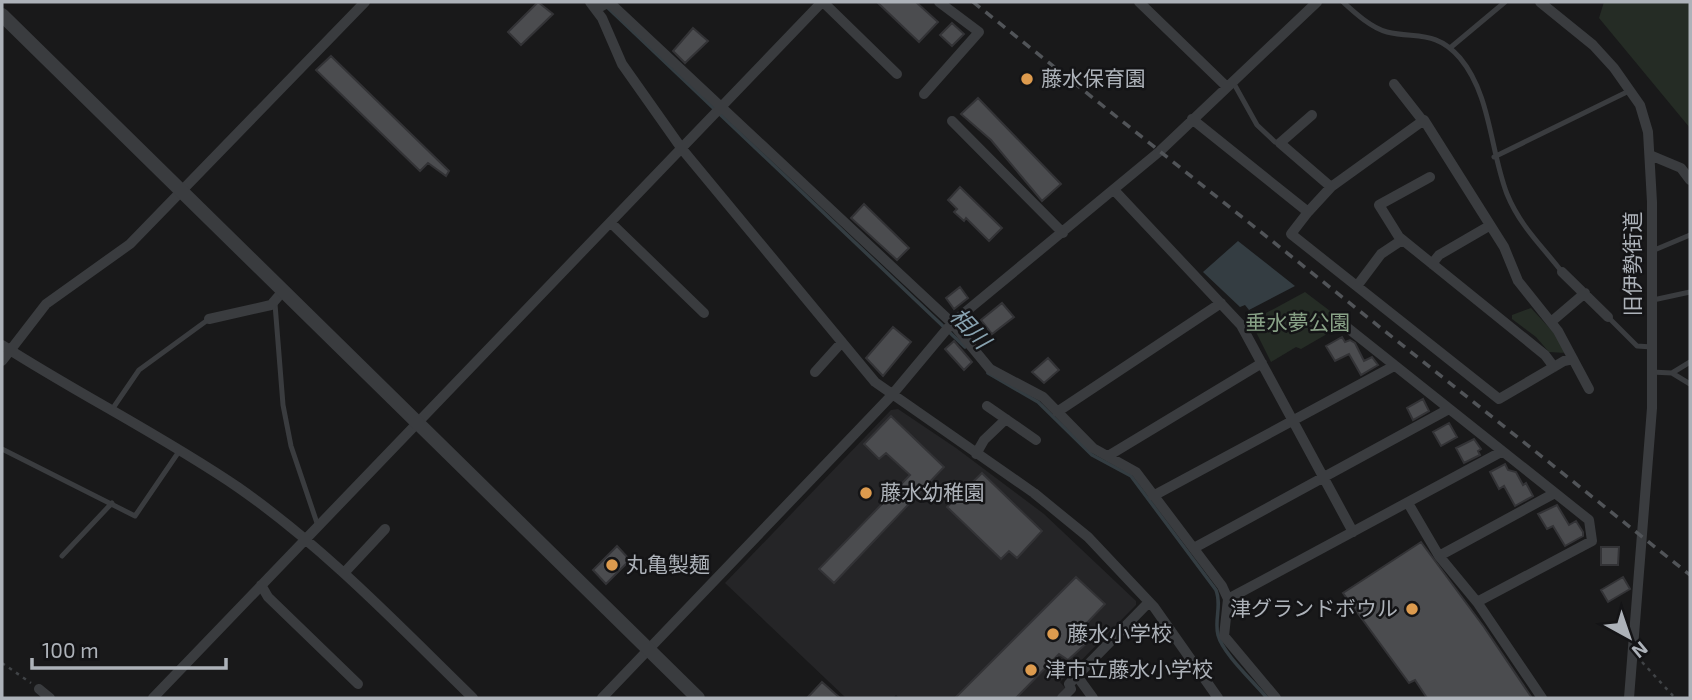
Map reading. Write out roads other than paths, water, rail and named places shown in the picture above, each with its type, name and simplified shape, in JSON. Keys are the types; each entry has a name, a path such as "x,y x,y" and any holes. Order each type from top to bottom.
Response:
{"street":[{"path":"2,360 6,348 46,304 130,244 365,2"},
{"path":"153,698 823,2 897,74"},
{"path":"924,94 979,32 939,2"},
{"path":"1139,2 1230,84"},
{"name":"旧伊勢街道","path":"1540,2 1593,44 1631,90 1646,118 1650,155 1652,251 1652,408 1629,698"},
{"path":"602,698 891,396 949,327 1013,268 1063,233 1114,191 1230,84 1310,4"},
{"path":"598,5 949,327 990,369 1043,397 1086,442 1130,466 1194,548 1228,599 1224,636 1276,698"},
{"path":"598,5 622,64 682,149 842,342 891,396 1034,493 1088,537 1154,607 1218,698"},
{"path":"2,15 181,191 279,297 418,423 698,698"},
{"path":"1394,84 1423,121 1504,247 1518,281 1550,322 1589,389"},
{"path":"1312,115 1280,143 1331,187"},
{"path":"1192,118 1308,212"},
{"path":"952,121 1063,233"},
{"path":"1423,121 1331,187 1291,234 1499,399 1573,359"},
{"path":"1650,155 1681,168 1690,180"},
{"path":"1430,177 1379,205 1402,240 1545,355 1554,367"},
{"path":"1114,191 1241,326 1353,532"},
{"path":"611,223 704,313"},
{"path":"1432,264 1439,255 1489,226"},
{"path":"1357,286 1381,254 1402,240"},
{"path":"1562,272 1608,317"},
{"path":"1550,322 1585,293"},
{"path":"209,318 279,297"},
{"path":"1057,412 1221,303"},
{"path":"1344,326 1589,520 1592,541 1477,602"},
{"path":"815,372 842,342"},
{"path":"6,348 241,489 306,538 473,698"},
{"path":"1108,456 1262,363"},
{"path":"1153,496 1394,366"},
{"path":"987,406 1035,440"},
{"path":"1194,548 1447,410"},
{"path":"976,454 984,440 1006,419"},
{"path":"1228,599 1501,452"},
{"path":"1439,556 1553,494"},
{"path":"1408,503 1439,556 1477,602 1542,698"},
{"path":"344,573 386,529"},
{"path":"261,585 268,597 358,684"},
{"path":"1062,698 1077,676 1148,603"},
{"path":"1077,676 1093,698"},
{"path":"39,689 50,698"}],"lane":[{"path":"1343,2 1381,30 1417,33 1450,48 1467,69 1482,99 1494,158 1507,195 1524,227 1562,272"},
{"path":"1450,48 1505,2"},
{"path":"1230,84 1257,125 1275,142 1280,143"},
{"path":"1494,158 1631,90"},
{"path":"1652,251 1690,235"},
{"path":"1652,300 1690,292"},
{"path":"279,297 284,405 291,446 318,526"},
{"path":"1608,317 1637,346 1651,347"},
{"path":"111,411 139,370 209,318"},
{"path":"1672,373 1690,362"},
{"path":"1651,372 1672,373 1690,384"},
{"path":"2,449 135,516 180,450"},
{"path":"62,556 112,503"}],"waterway":[{"name":"相川","path":"605,5 965,347"},
{"name":"相川","path":"988,373 1038,402 1092,455 1131,476 1216,590 1217,629 1221,643 1267,698"}],"railway":[{"path":"973,2 1690,575"}],"place":[{"name":"藤水保育園","path":"1027,79"},
{"name":"藤水幼稚園","path":"866,493"},
{"name":"丸亀製麺","path":"612,565"},
{"name":"津グランドボウル","path":"1412,609"},
{"name":"藤水小学校","path":"1053,634"},
{"name":"津市立藤水小学校","path":"1031,670"}],"park label":[{"name":"垂水夢公園","path":"1298,323"}]}
